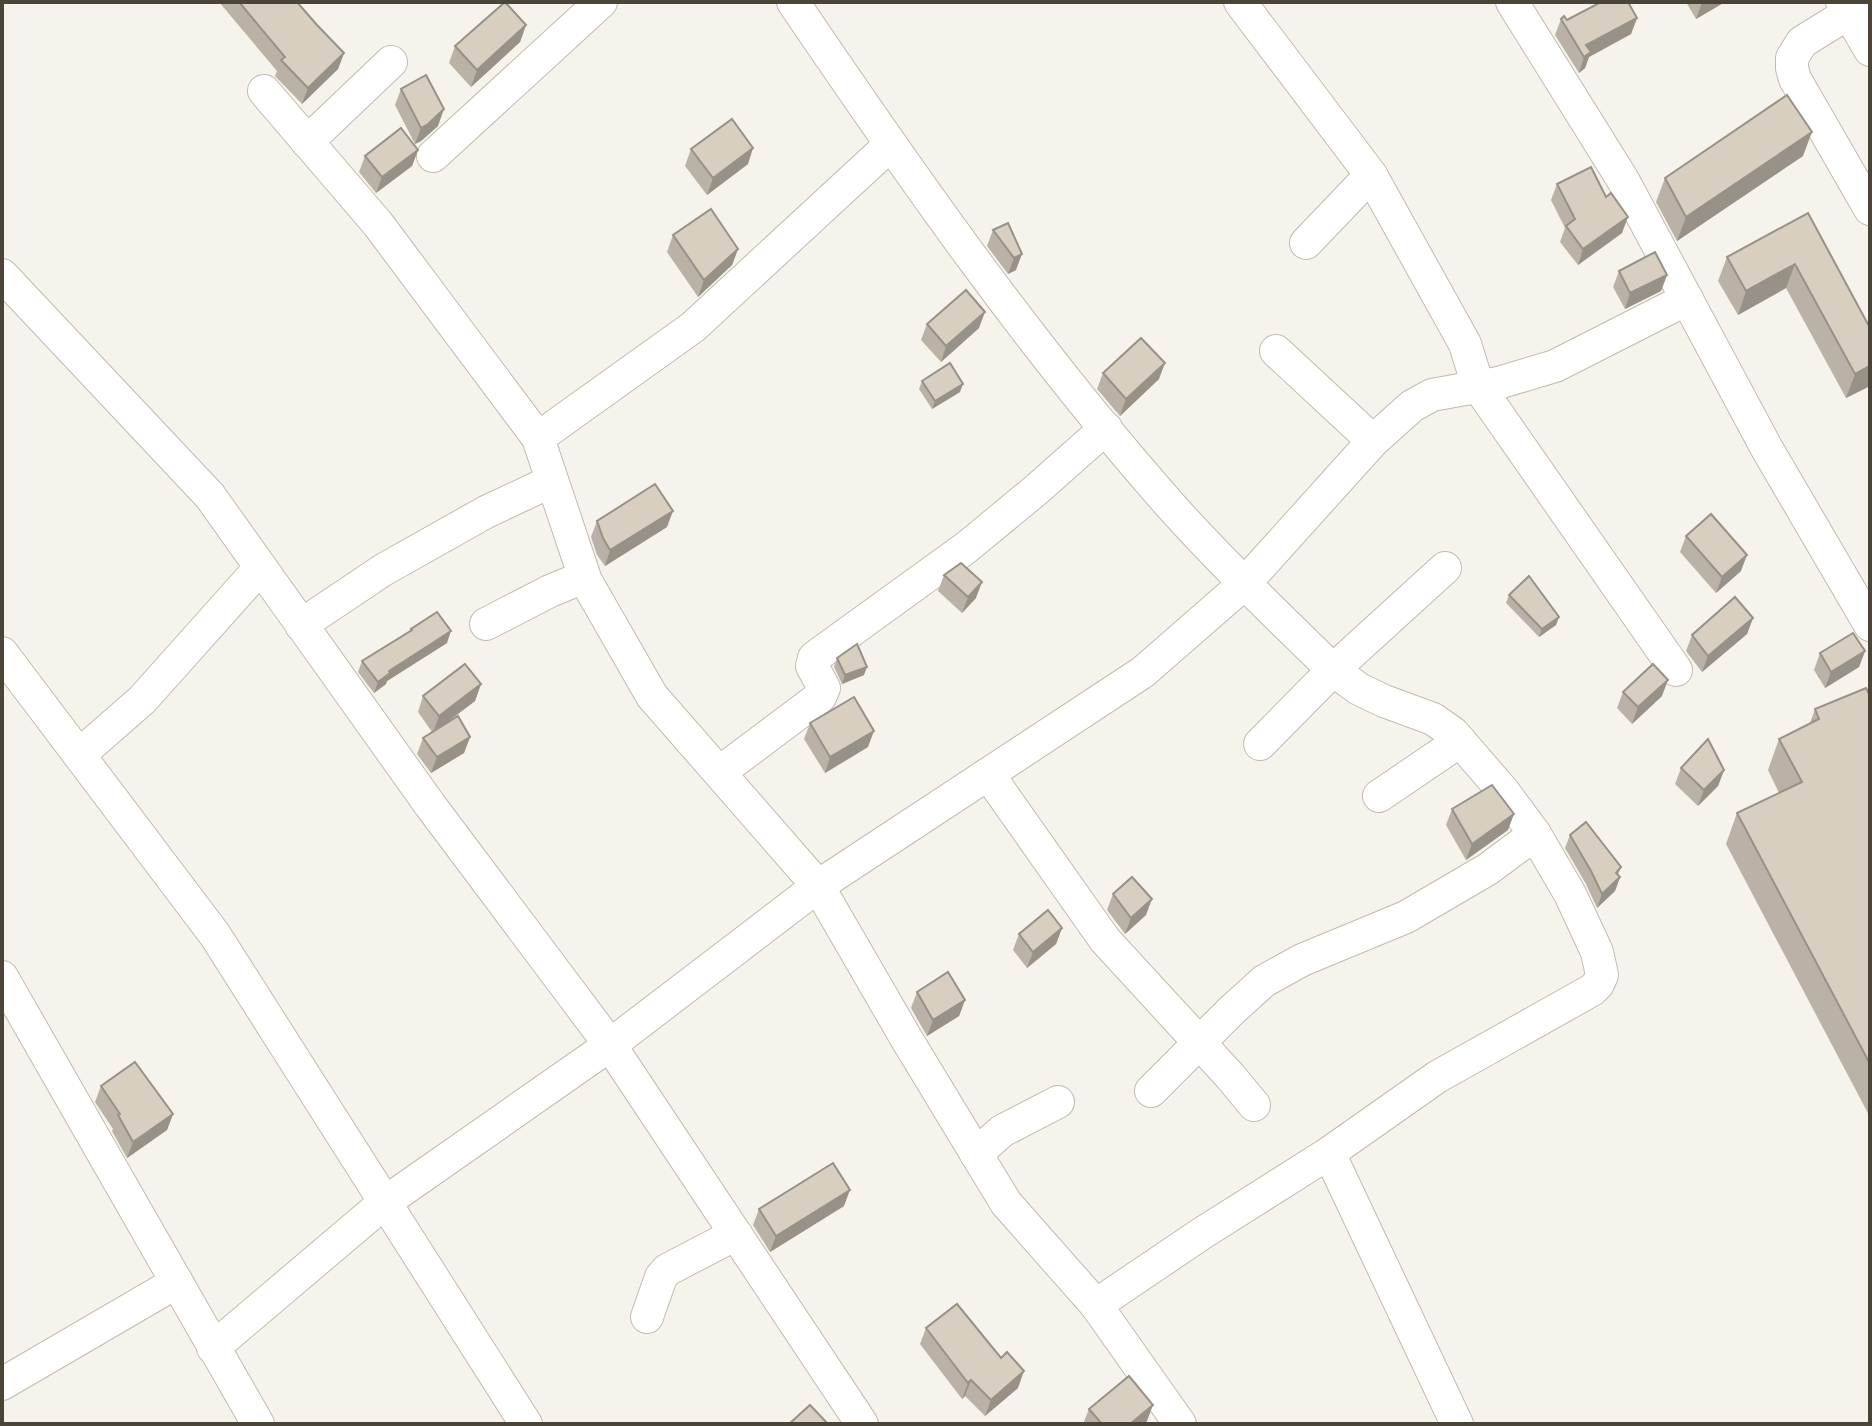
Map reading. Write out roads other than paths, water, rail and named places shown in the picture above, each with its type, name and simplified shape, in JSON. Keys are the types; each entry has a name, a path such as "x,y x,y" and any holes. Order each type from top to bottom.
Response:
{"street":[{"path":"433,156 601,2"},
{"path":"793,2 890,145 1045,355 1172,507 1333,670 1359,689 1433,719 1453,733 1504,792 1535,834 1570,894 1597,952 1602,975 1592,990 1437,1077 1329,1153 1096,1305"},
{"path":"1240,2 1371,175 1465,344 1478,386 1676,670"},
{"path":"1512,2 1623,180 1766,447 1870,625"},
{"path":"1870,50 1854,6 1802,42 1792,58 1795,79 1870,209"},
{"path":"307,142 391,62"},
{"path":"264,91 378,224 538,438 584,577 652,696 818,886 1006,1203 1096,1305 1180,1424"},
{"path":"538,438 693,327 890,145"},
{"path":"1306,243 1371,175"},
{"path":"2,275 210,496 430,805 610,1045 862,1424"},
{"path":"213,1348 384,1203 610,1045 818,886 1143,672 1245,583 1373,441 1412,406 1432,395 1498,383 1555,366 1687,299"},
{"path":"1276,351 1373,441"},
{"path":"720,772 820,697 824,688 812,666 814,658 967,547 1106,428"},
{"path":"301,625 383,570 486,512 552,481"},
{"path":"79,755 142,700 260,568"},
{"path":"1260,744 1333,670 1445,568"},
{"path":"486,624 584,577"},
{"path":"2,653 215,935 526,1424"},
{"path":"1379,796 1460,741"},
{"path":"988,774 1105,940 1254,1105"},
{"path":"1151,1091 1264,981 1302,960 1406,917 1488,869 1535,834"},
{"path":"2,977 258,1424"},
{"path":"976,1154 1002,1131 1058,1102"},
{"path":"1329,1153 1457,1424"},
{"path":"647,1317 661,1277 667,1270 736,1234"},
{"path":"2,1384 177,1282"}]}
